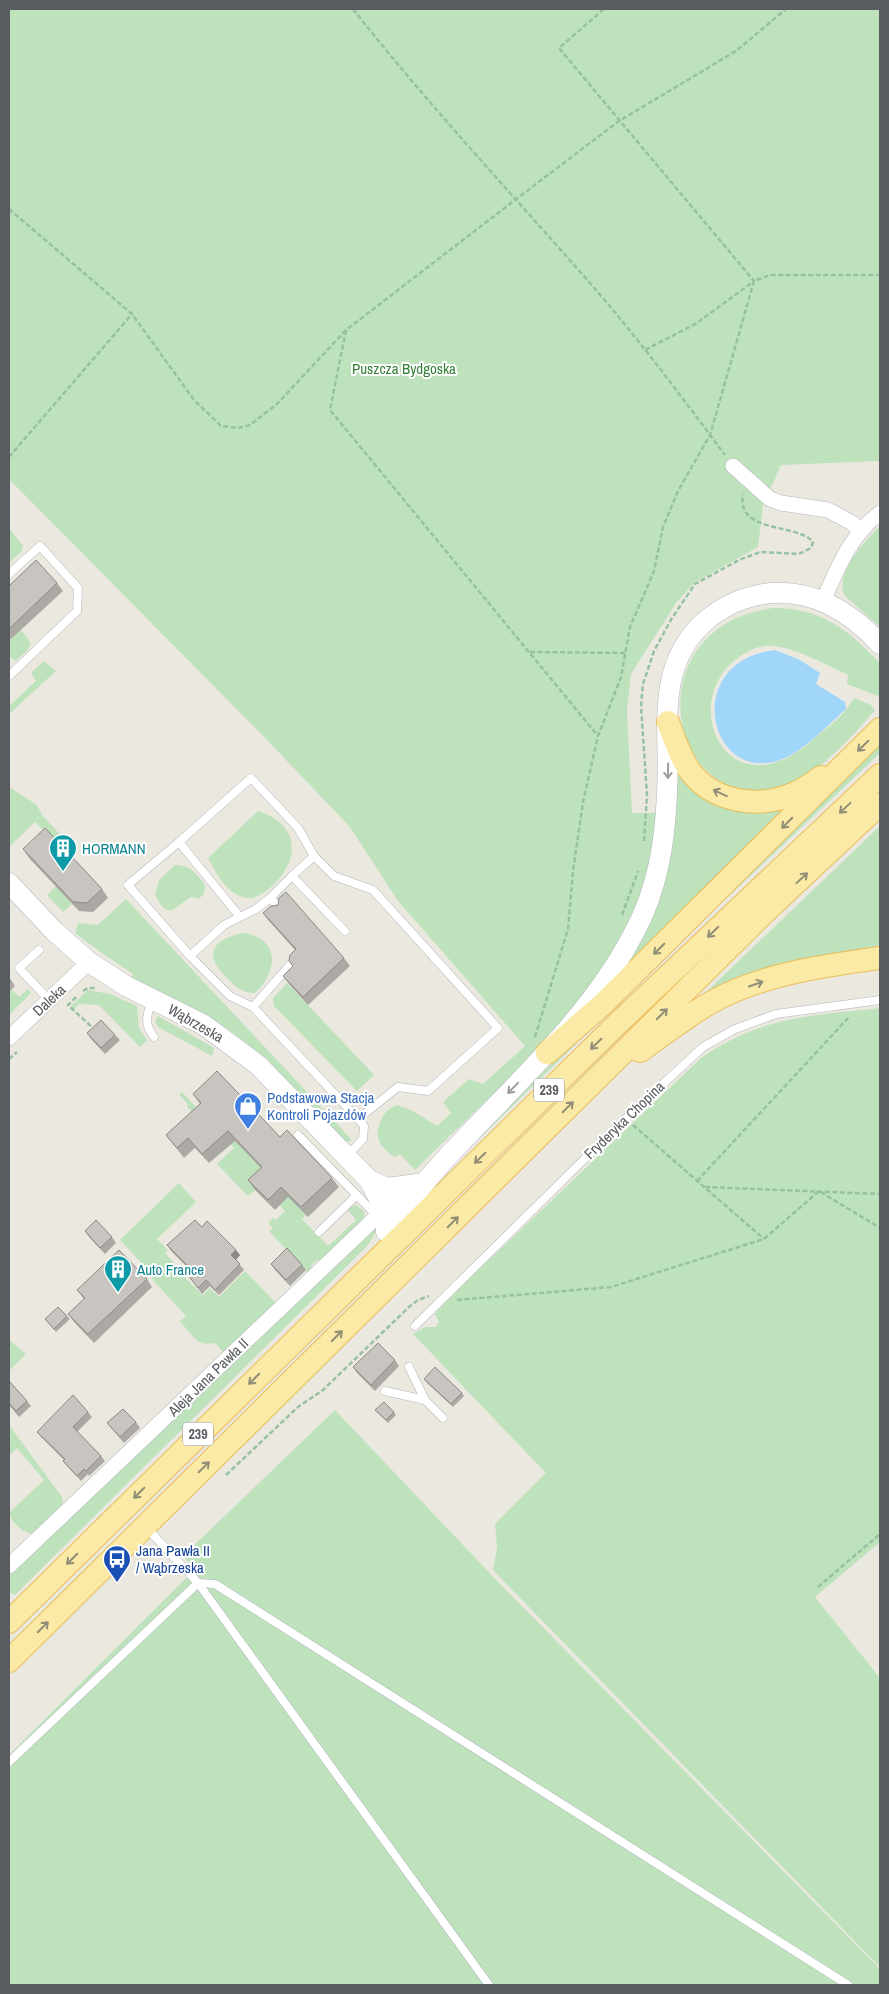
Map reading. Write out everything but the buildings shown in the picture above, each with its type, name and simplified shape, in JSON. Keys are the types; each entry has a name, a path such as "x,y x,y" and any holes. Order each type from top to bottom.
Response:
{"main road":[{"path":"668,722 682,755 698,780 718,793 741,801 768,801 786,797 796,793 845,762"},
{"path":"541,1048 618,989 880,729"},
{"name":"239","path":"9,1661 144,1526 292,1358 351,1283 629,1012 880,775"},
{"name":"239","path":"9,1622 292,1358 590,1085 766,911 880,804"},
{"path":"590,1085 684,1020 711,1003 736,991 788,974 880,958"},
{"path":"351,1283 382,1218"}],"street":[{"path":"733,466 770,499 781,504 823,508 848,520 861,530"},
{"path":"823,601 846,551 861,530 880,513"},
{"path":"382,1218 541,1048 616,964 636,930 651,892 662,854 665,823 668,693 674,666 687,641 708,619 734,603 770,593 797,594 823,601 852,618 880,644"},
{"name":"Wąbrzeska","path":"10,887 54,931 89,962 126,986 204,1025 249,1057 346,1157 382,1218"},
{"name":"Daleka","path":"9,1038 89,962"},
{"name":"Wąbrzeska","path":"363,1188 387,1188 415,1184"},
{"name":"Aleja Jana Pawła II","path":"9,1566 382,1218"}],"lane":[{"path":"9,574 40,546 78,588 78,596 77,611 9,676"},
{"path":"346,1157 363,1139 364,1126 252,1007 230,996 190,956 128,885 180,842 251,778 298,828 314,856 334,876 373,890 498,1028 428,1091 398,1087 358,1119"},
{"path":"180,842 240,917"},
{"path":"190,956 224,925 256,909 270,898 314,856"},
{"path":"292,876 345,931"},
{"path":"270,898 280,909"},
{"path":"39,950 19,968 49,1000"},
{"path":"252,1007 290,965"},
{"path":"153,999 146,1018 148,1028 154,1037"},
{"name":"Fryderyka Chopina","path":"415,1326 626,1118 703,1047 734,1029 776,1014 880,1000"},
{"path":"298,1135 363,1188 319,1232"},
{"path":"409,1367 425,1400 443,1418"},
{"path":"385,1391 425,1400"},
{"path":"144,1526 198,1583 489,1985"},
{"path":"9,1762 198,1583 215,1584 848,1985"}],"path":[{"path":"353,9 397,64 597,291 645,350 733,466"},
{"path":"604,9 560,48 754,281"},
{"path":"9,208 132,314 194,400 221,426 230,427 250,424 278,404 346,330 619,121 736,51 786,9"},
{"path":"645,350 697,323 754,281 770,275 880,275"},
{"path":"541,1048 538,1024 568,929 573,872 582,811 598,736 621,677 630,627 654,571 663,527 678,492 710,435 754,281"},
{"path":"9,457 132,314"},
{"path":"346,330 330,410 598,736"},
{"path":"530,652 625,653"},
{"path":"96,1030 89,1026 68,1005 86,988 102,989"},
{"path":"697,1181 863,1002"},
{"path":"626,1118 764,1239"},
{"path":"705,1188 880,1194"},
{"path":"222,1478 298,1407 323,1390 418,1300 431,1296 438,1302 611,1287 764,1239 819,1191"},
{"path":"819,1191 880,1228"},
{"path":"818,1587 880,1534"}],"green space":[{"name":"Puszcza Bydgoska","path":"9,9 880,9 880,461 781,465 763,505 758,547 695,582 676,603 631,674 627,710 632,813 658,813 644,884 635,911 610,958 561,1023 503,1085 415,1170 400,1154 395,1157 381,1145 378,1130 379,1124 386,1112 397,1105 413,1111 437,1126 451,1113 443,1102 469,1079 483,1084 525,1046 398,901 350,827 268,741 9,479"},
{"path":"880,526 880,627 844,595 842,586 847,567 860,548"},
{"path":"9,528 23,546 21,552 9,563"},
{"path":"774,608 791,609 820,617 833,623 857,640 880,663 880,697 847,684 848,675 793,650 765,646 751,650 739,657 721,676 712,699 712,722 720,743 734,758 755,765 780,761 809,743 828,728 840,717 854,698 871,705 875,710 856,732 821,765 796,782 783,787 743,789 712,775 691,749 681,716 683,681 699,648 729,622"},
{"path":"21,630 31,643 27,651 15,661 9,656 9,636 11,639"},
{"path":"44,661 56,671 9,714 9,706 36,681 31,673"},
{"path":"880,743 880,753 674,948 443,1174 461,1152"},
{"path":"675,766 739,811 753,813 785,810 632,959 647,924"},
{"path":"9,787 37,805 42,815 68,843 61,848 35,822 9,847"},
{"path":"258,811 272,817 282,825 292,844 291,855 288,866 271,887 257,896 247,898 234,893 228,888 208,858"},
{"path":"880,826 880,946 776,965 700,998"},
{"path":"175,865 189,868 205,885 204,893 199,899 191,897 171,911 163,908 155,895 159,880"},
{"path":"56,886 72,904 63,912 47,895"},
{"path":"126,899 352,1140 347,1142 343,1140 271,1065 240,1038 178,1000 131,978 133,974 75,933 78,923 98,925"},
{"path":"242,933 263,941 269,948 272,956 268,975 255,993 246,992 235,986 214,961 214,949 218,944 224,939"},
{"path":"287,983 374,1075 357,1091 274,1006 273,998"},
{"path":"11,989 19,997 28,989 31,993 9,1015 9,992"},
{"path":"88,990 110,994 137,1006 139,1028 147,1040 140,1047 99,1005 79,1004 74,1009 71,1006"},
{"path":"880,1008 880,1542 815,1597 880,1678 880,1967 493,1570 497,1547 495,1524 546,1473 413,1334 425,1327 436,1327 439,1322 435,1314 468,1280 701,1058 723,1044 745,1034 787,1020"},
{"path":"158,1016 214,1048 212,1056 158,1027 155,1021"},
{"path":"182,1092 205,1117 209,1113 306,1215 302,1219 328,1246 356,1220 347,1209 356,1205 364,1211 365,1222 322,1262 317,1260 311,1266 313,1269 294,1287 291,1287 307,1272 269,1231 273,1228 268,1223 273,1218 276,1220 285,1211 261,1185 248,1196 217,1164 234,1148 220,1132 209,1131 187,1106 188,1104 179,1094"},
{"path":"179,1183 196,1202 157,1239 168,1250 165,1253 181,1271 180,1273 203,1295 210,1288 219,1297 245,1271 276,1303 225,1354 215,1343 199,1342 192,1336 180,1321 186,1316 151,1278 153,1275 120,1240"},
{"path":"375,1227 375,1234 367,1246 15,1595 9,1592 9,1573"},
{"path":"9,1340 26,1354 9,1371"},
{"path":"335,1410 500,1584 880,1969 880,1985 9,1985 9,1755 195,1569 183,1556"},
{"path":"9,1425 62,1497 63,1506 33,1534 25,1532 18,1527 9,1513 44,1480 17,1448 9,1455"}],"water":[{"path":"775,650 800,660 820,673 816,684 845,702 846,709 815,738 789,756 780,760 756,763 736,755 722,739 715,718 716,696 726,675 745,659"}],"place":[{"name":"HORMANN","path":"63,872"},
{"name":"Podstawowa Stacja Kontroli Pojazdów","path":"248,1130"},
{"name":"Auto France","path":"118,1293"},
{"name":"Jana Pawła II / Wąbrzeska","path":"117,1583"}]}
